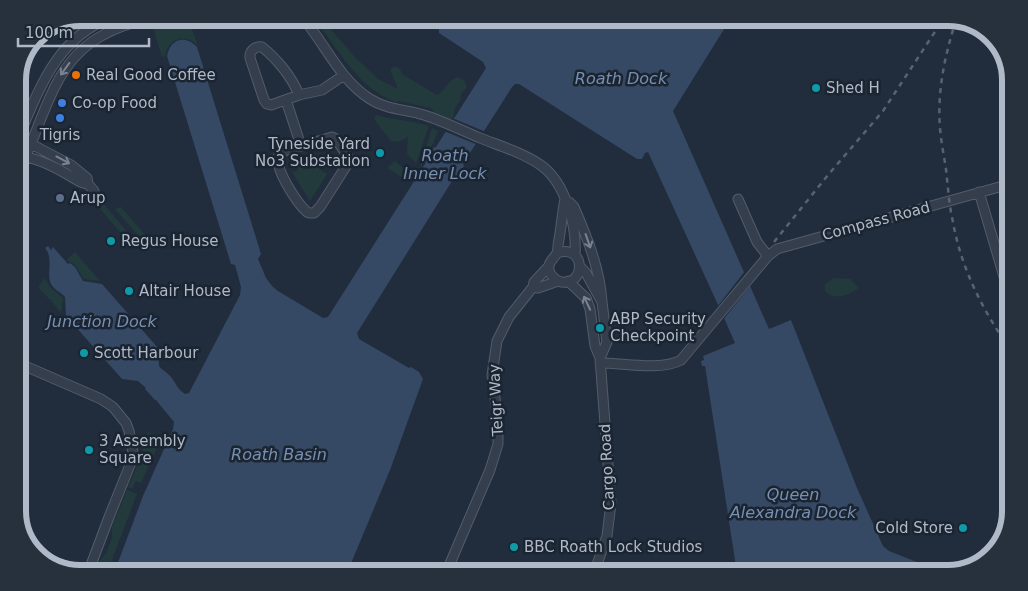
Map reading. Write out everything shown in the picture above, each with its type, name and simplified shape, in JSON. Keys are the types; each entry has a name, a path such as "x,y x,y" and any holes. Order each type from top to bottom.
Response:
{"street":[{"path":"26,120 42,83 56,59 92,26"},
{"path":"26,151 31,144 57,80 73,57 86,45 102,35 127,26"},
{"path":"308,26 358,91 377,103 395,110 421,114 448,124 509,149 530,159 546,170 556,182 565,199 574,228 575,256"},
{"path":"298,95 288,76 274,58 262,47 255,47 250,55 265,102 271,105 298,95 322,90 344,75"},
{"path":"286,100 301,146"},
{"path":"332,138 336,139 350,160 320,207 314,213 306,211 301,206 281,174 277,163 280,154 301,146 332,138"},
{"path":"26,144 31,144 71,165 86,178 91,187 55,168 26,158"},
{"name":"Compass Road","path":"600,360 666,366 681,360 768,256 777,248 1002,186"},
{"path":"979,192 1002,270"},
{"path":"557,253 565,199"},
{"path":"565,199 574,207 590,248 598,277 607,342 600,360"},
{"path":"738,199 757,242 768,256"},
{"path":"558,281 550,273 549,266 553,256 566,251 578,259 580,267 586,273 602,302"},
{"name":"Teigr Way","path":"450,565 490,470 498,444 498,421 492,375 497,342 509,317 533,287 534,282 549,266"},
{"path":"568,282 577,276 580,267"},
{"path":"533,287 538,288 558,281 568,282 586,298 590,309 595,346 600,360"},
{"name":"Cargo Road","path":"597,565 607,536 610,503 600,360"},
{"path":"26,367 113,407 126,423 132,440 133,453 130,465 91,565"}],"green space":[{"path":"152,26 191,26 198,46 188,39 178,39 169,45 165,56 162,57"},
{"path":"320,26 328,26 355,57 378,79 398,89 390,70 395,66 400,69 402,74 437,95 457,77 464,80 467,88 461,93 452,120 435,114 431,108 398,101 397,103 370,87 349,66"},
{"path":"376,115 429,126 416,163 407,154 408,137 398,142 391,141 374,119"},
{"path":"432,128 438,131 418,173"},
{"path":"298,158 299,162 303,165 302,168 308,169 313,165 327,174 310,201 292,172 298,170 294,160"},
{"path":"395,161 409,173 406,180 387,168"},
{"path":"103,203 134,240 134,249 97,205"},
{"path":"121,207 154,245 150,249 115,209"},
{"path":"75,252 100,281 84,279 75,265 66,260"},
{"path":"45,278 50,287 63,298 61,313 52,300 38,287"},
{"path":"834,278 850,279 859,288 844,296 832,296 825,291 825,284"},
{"path":"148,432 161,439 141,483 136,481 132,489 128,487 138,464"},
{"path":"127,490 137,494 110,565 98,565 106,553 112,538 112,526"}],"water":[{"path":"439,26 726,26 673,111 769,329 791,320 857,488 883,546 889,551 925,565 736,565 705,366 702,366 701,361 704,360 703,356 735,343 648,152 645,153 642,159 637,159 519,84 515,84 357,333 359,339 419,372 423,379 390,470 350,565 117,565 143,496 173,429 174,422 138,381 122,379 66,316 65,297 51,284 49,256 45,248 48,246 51,250 53,247 68,264 70,263 75,267 83,281 102,284 158,348 159,366 170,375 182,392 185,394 189,393 240,295 241,287 235,265 231,264 167,56 175,42 179,40 188,41 197,47 261,254 258,259 266,278 278,291 323,318 328,317 425,164 429,153 436,147 486,68 483,62 439,33"}],"pier":[{"path":"452,118 486,132 478,145 444,131"},
{"path":"745,271 751,285 723,320 717,307"}],"railway":[{"path":"774,242 883,111 939,26"},
{"path":"954,27 945,60 939,114 951,209 961,256 967,272 982,304 1002,337"}],"place":[{"name":"Real Good Coffee","path":"76,75"},
{"name":"Shed H","path":"816,88"},
{"name":"Co-op Food","path":"62,103"},
{"name":"Tigris","path":"60,118"},
{"name":"Tyneside Yard No3 Substation","path":"380,153"},
{"name":"Arup","path":"60,198"},
{"name":"Regus House","path":"111,241"},
{"name":"Altair House","path":"129,291"},
{"name":"ABP Security Checkpoint","path":"600,328"},
{"name":"Scott Harbour","path":"84,353"},
{"name":"3 Assembly Square","path":"89,450"},
{"name":"Cold Store","path":"963,528"},
{"name":"BBC Roath Lock Studios","path":"514,547"}],"water label":[{"name":"Roath Dock","path":"621,78"},
{"name":"Roath Inner Lock","path":"445,164"},
{"name":"Junction Dock","path":"102,321"},
{"name":"Roath Basin","path":"279,454"},
{"name":"Queen Alexandra Dock","path":"793,503"}]}
